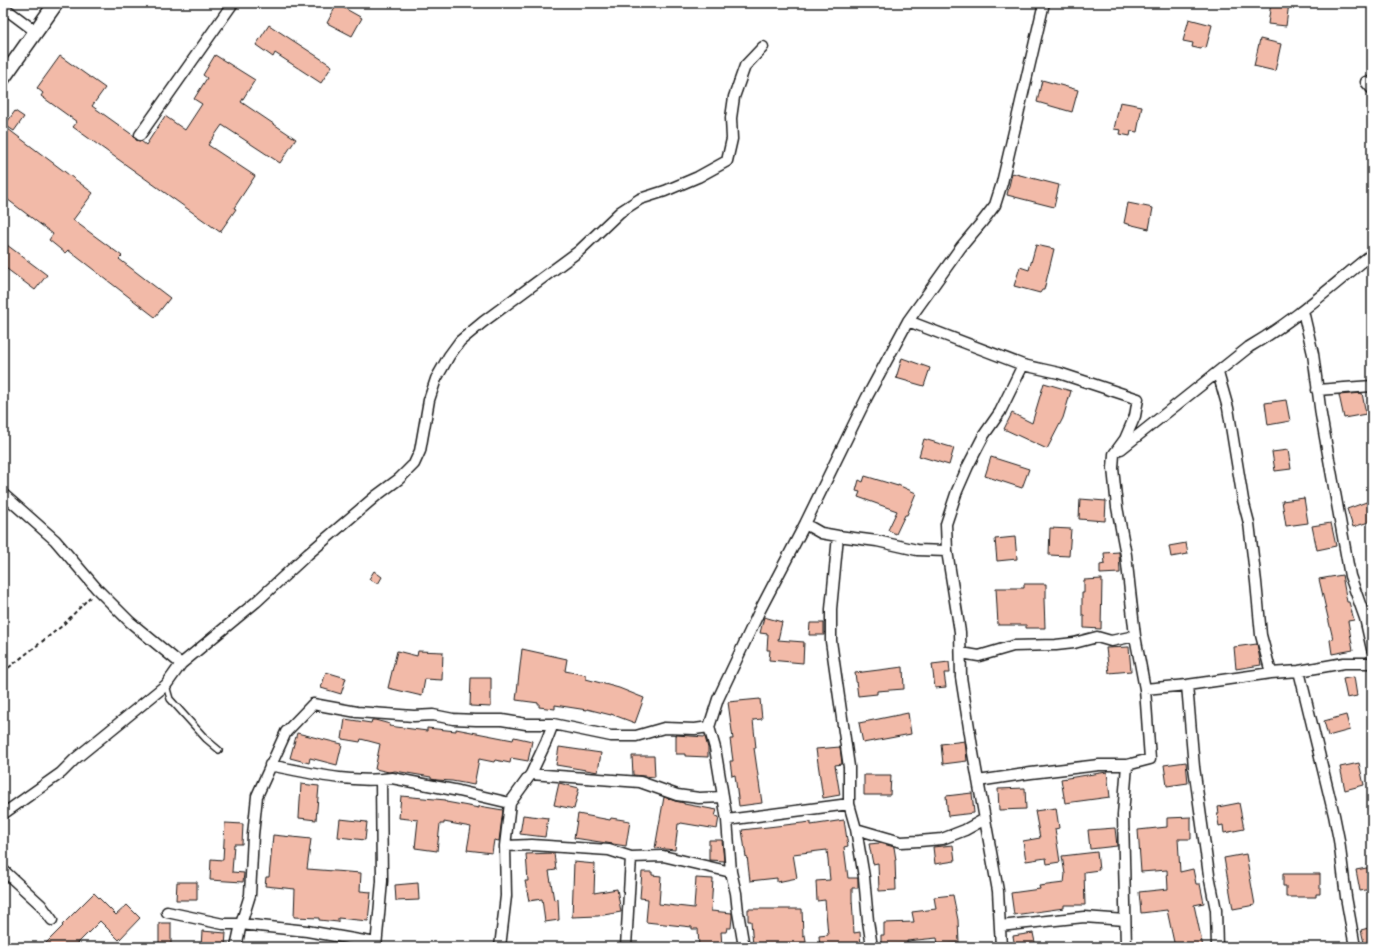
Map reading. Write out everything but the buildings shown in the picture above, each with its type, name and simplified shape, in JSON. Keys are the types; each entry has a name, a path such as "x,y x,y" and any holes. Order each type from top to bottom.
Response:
{"main road":[{"path":"3,78 56,3"}],"street":[{"path":"140,135 233,3"},
{"path":"744,947 736,893 731,872 727,820 715,748 709,726 718,699 756,619 805,524 867,397 908,321 961,247 995,204 1002,183 1044,3"},
{"path":"3,7 35,31"},
{"path":"3,814 61,773 75,759 166,685 181,664 256,602 308,554 376,496 399,480 414,464 420,451 429,400 436,379 449,356 460,341 482,322 579,251 620,212 640,200 698,177 727,161 732,140 731,118 734,97 745,66 763,48"},
{"path":"1114,454 1249,347 1267,337 1303,311 1372,254"},
{"path":"1303,311 1313,354 1326,447 1350,576 1364,618 1372,649"},
{"path":"908,321 1022,365 1059,373 1138,400 1135,416 1125,439 1114,454 1113,468 1117,507 1126,555 1135,636 1145,689 1150,759 1127,765 1099,765 978,781"},
{"path":"997,947 1001,947 998,891 961,677 960,632 947,551 946,524 957,490 984,435 1000,412 1022,365"},
{"path":"1218,373 1228,408 1243,500 1249,523 1261,635 1271,673"},
{"path":"1317,390 1372,386"},
{"path":"3,494 55,540 97,588 130,622 181,664"},
{"path":"805,524 821,533 877,541 917,550 947,551"},
{"path":"838,536 831,609 831,641 849,767 848,804 856,829 864,877 872,947"},
{"path":"961,653 979,656 1013,646 1056,645 1074,643 1097,637 1111,641 1135,636"},
{"path":"1145,689 1271,673 1299,671 1344,663 1372,663"},
{"path":"1299,671 1340,840 1346,897 1355,947"},
{"path":"1187,684 1194,767 1209,875 1216,910 1216,947"},
{"path":"236,947 250,895 253,835 257,796 286,732 313,704 357,712 476,720 502,720 526,724 553,724 611,736 636,736 664,728 695,729 709,726"},
{"path":"500,947 506,896 505,846 510,803 531,774 553,724"},
{"path":"270,765 326,777 381,780 392,778 460,791 510,803"},
{"path":"1126,947 1123,815 1127,765"},
{"path":"531,774 640,782 678,795 699,798 723,797"},
{"path":"167,912 224,924 241,924 306,931 376,945 382,881 381,780"},
{"path":"727,820 848,804"},
{"path":"856,829 901,842 919,841 942,839 965,830 985,819"},
{"path":"505,846 532,845 609,850 630,857 663,856 731,872"},
{"path":"626,947 630,857"},
{"path":"3,870 41,905 52,920"},
{"path":"1000,926 1084,917 1125,920"}],"lane":[{"path":"166,685 170,699 219,750"}],"path":[{"path":"3,672 62,626 97,588"}]}
